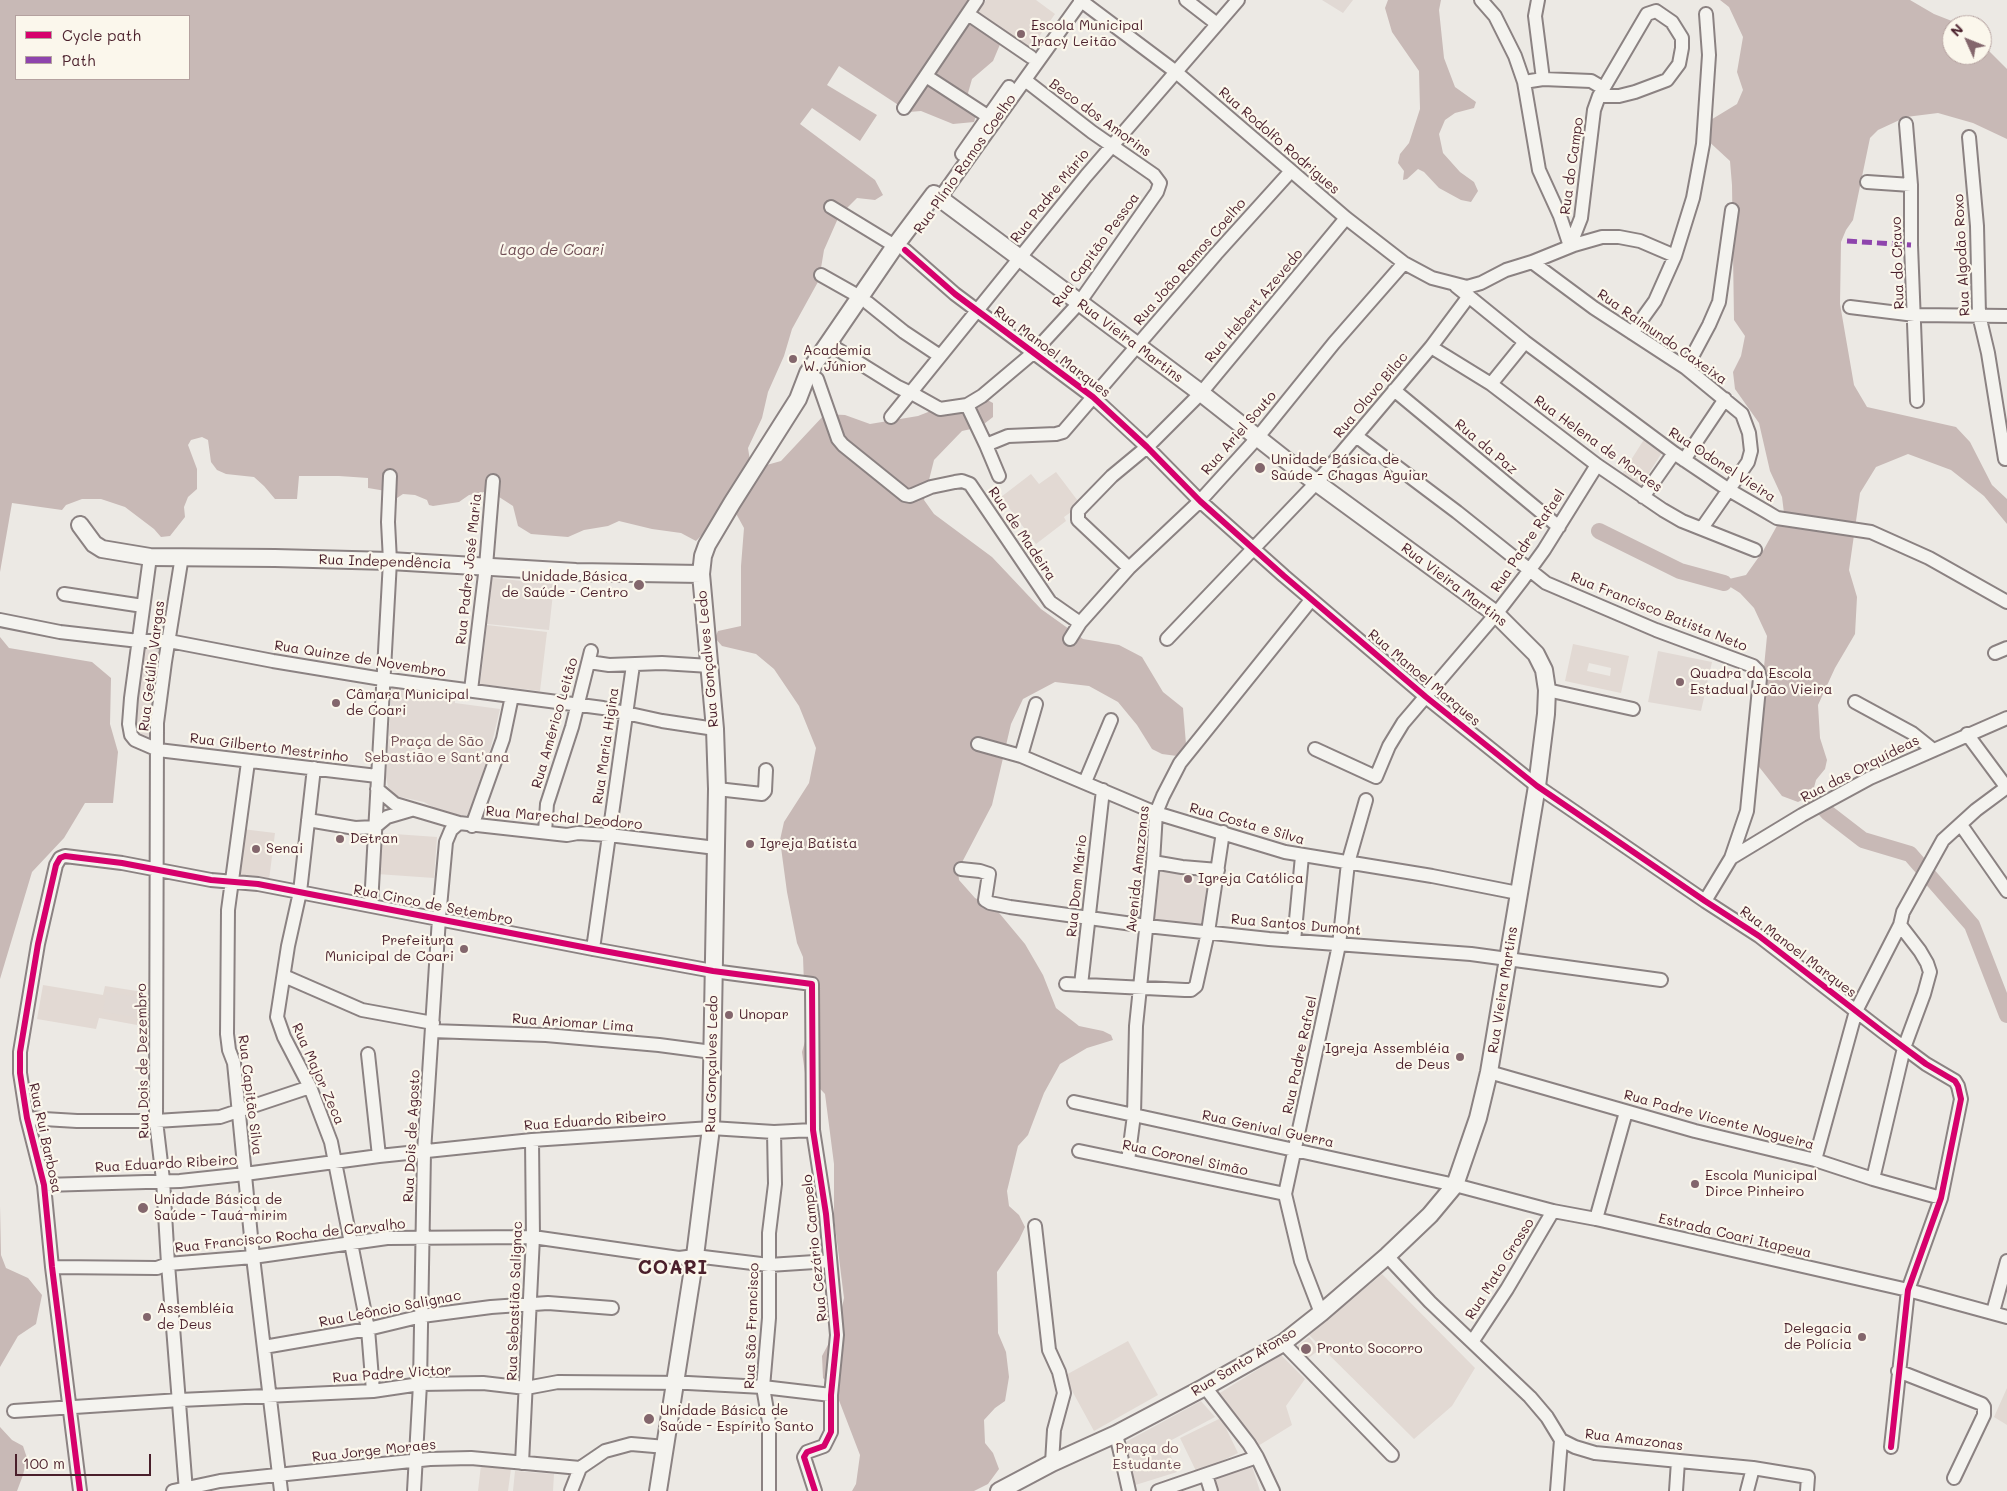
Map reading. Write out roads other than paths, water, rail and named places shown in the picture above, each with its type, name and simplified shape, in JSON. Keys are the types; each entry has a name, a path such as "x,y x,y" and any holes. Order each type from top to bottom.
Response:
{"main road":[{"name":"Rua Plínio Ramos Coelho","path":"813,376 937,196"},
{"name":"Rua Vieira Martins","path":"937,196 1201,393 1316,482 1496,614 1536,654 1544,670 1547,690 1537,786 1489,1072 1478,1118 1455,1185"},
{"name":"Rua Plínio Ramos Coelho","path":"813,376 837,348 864,300"},
{"name":"Rua Gonçalves Ledo","path":"658,1491 695,1256 711,1128 717,789 715,729 702,574 703,556 707,545 755,465 813,376"},
{"name":"Rua Independência","path":"80,526 94,544 102,549 150,557 182,556 390,561 576,572 702,574"},
{"name":"Rua Santo Afonso","path":"999,1491 1052,1463 1116,1434 1283,1343 1387,1256 1430,1215 1455,1185"}],"street":[{"path":"904,108 977,0"},
{"name":"Rua Plínio Ramos Coelho","path":"937,196 1031,57 1079,0"},
{"name":"Rua Plínio Ramos Coelho","path":"937,196 1025,80 1079,0"},
{"name":"Rua Rodolfo Rodrigues","path":"1079,0 1176,72 1346,218 1404,263 1432,278 1468,291"},
{"path":"1186,0 1217,24"},
{"name":"Rua Padre Mário","path":"891,416 1112,146 1238,0"},
{"name":"Rua do Campo","path":"1481,0 1495,16 1515,56 1524,82 1539,170 1560,216 1570,246"},
{"path":"1538,0 1535,16 1543,79"},
{"name":"Rua do Campo","path":"1524,82 1543,79 1591,81 1601,92 1632,93 1667,80 1678,64 1682,48 1682,38 1672,22 1656,11 1647,14 1601,92 1594,110 1581,218 1570,246"},
{"path":"968,14 1031,57"},
{"path":"1632,333 1655,301 1675,256 1693,198 1703,144 1709,55 1706,14"},
{"path":"926,76 989,117"},
{"name":"Beco dos Amorins","path":"1025,80 1158,179"},
{"name":"Rua do Cravo","path":"1906,124 1911,185 1911,244 1917,401"},
{"name":"Rua Algodão Roxo","path":"1970,137 1977,226 1979,315 1988,353 2005,459"},
{"name":"Rua João Ramos Coelho","path":"986,445 1008,436 1063,432 1216,254 1291,171"},
{"name":"Rua Capitão Pessoa","path":"967,406 1033,354 1079,303 1157,192 1159,188 1158,179"},
{"path":"1867,182 1911,185"},
{"name":"Rua Manoel Marques","path":"831,207 900,248 954,294 1093,397 1200,501 1311,600 1426,697 1537,786 1704,901 1759,936 1904,1048 1926,1064 1951,1078 1958,1086 1960,1105 1941,1198"},
{"path":"1686,368 1719,302 1732,210"},
{"name":"Rua Hebert Azevedo","path":"1129,568 1078,520 1078,511 1112,476 1146,447 1201,393 1346,218"},
{"path":"1468,291 1506,270 1532,262 1570,246 1602,237 1619,237 1640,241 1675,256"},
{"name":"Rua Raimundo Caxeixa","path":"1532,262 1632,333 1686,368 1742,414 1750,433 1751,451 1748,462 1702,528"},
{"name":"Rua Ariel Souto","path":"1070,639 1080,623 1129,568 1200,501 1258,437 1334,343 1404,263"},
{"path":"821,274 864,300 904,332 940,356"},
{"name":"Rua Odonel Vieira","path":"1468,291 1525,342 1679,457 1729,490 1777,518 1871,532 1929,558 2007,602"},
{"name":"Rua Olavo Bilac","path":"1167,639 1316,482 1356,436 1431,347 1468,291"},
{"path":"1850,307 1915,315 2007,316"},
{"path":"1491,384 1525,342"},
{"name":"Rua Helena de Moraes","path":"1431,347 1491,384 1597,465 1642,496 1682,520 1755,550"},
{"path":"837,348 898,387 940,409 967,406 999,476"},
{"name":"Rua de Madeira","path":"813,376 838,438 843,445 905,495 910,496 932,487 955,482 962,481 970,484 1050,602 1080,623"},
{"name":"Rua da Paz","path":"1394,390 1558,527"},
{"path":"1642,496 1679,457 1725,399"},
{"name":"Rua Francisco Batista Neto","path":"1356,436 1457,512 1546,583 1656,630 1753,666 1758,671 1760,678 1747,812 1731,858 1704,901"},
{"name":"Rua Padre Rafael","path":"1315,749 1376,777 1389,746 1403,723 1496,614 1529,570 1597,465"},
{"path":"371,905 390,561 388,522 390,476"},
{"name":"Rua Padre José Maria","path":"472,690 494,481"},
{"name":"Rua Getúlio Vargas","path":"150,557 129,724 134,740 158,750 157,723 182,556"},
{"path":"64,594 143,606"},
{"name":"Avenida Amazonas","path":"1128,1161 1134,1115 1134,1073 1140,989 1154,862 1156,813 1180,763 1311,600"},
{"name":"Rua Quinze de Novembro","path":"0,620 60,632 139,641 168,641 382,679 626,712 662,721 715,729"},
{"name":"Rua Américo Leitão","path":"545,832 547,804 578,705 590,657 609,665 633,665"},
{"path":"633,665 662,663 710,666"},
{"name":"Rua Maria Higina","path":"593,949 633,665"},
{"path":"1547,690 1633,709"},
{"path":"472,826 503,739 512,696"},
{"path":"1855,702 1912,733 1932,750"},
{"path":"1021,756 1036,704"},
{"name":"Rua das Orquídeas","path":"1731,858 1802,815 1850,789 1966,734 2007,718"},
{"path":"1085,782 1111,720"},
{"path":"1815,1160 1856,1011 1900,925 1902,912 1943,840 1976,810 2007,787 1966,734"},
{"name":"Rua Costa e Silva","path":"978,744 1021,756 1156,813 1302,856 1432,876 1518,893"},
{"name":"Rua Gilberto Mestrinho","path":"158,750 377,776"},
{"name":"Rua Dois de Dezembro","path":"158,750 156,1121 163,1180 186,1490"},
{"name":"Rua Capitão Silva","path":"248,762 228,910 227,1034 228,1050 234,1063 237,1112 281,1491"},
{"name":"Rua Major Zeca","path":"314,768 300,892 278,1008 279,1024 310,1087 326,1126 335,1162 368,1329 373,1392"},
{"path":"717,789 762,794 765,791 766,770"},
{"name":"Rua Marechal Deodoro","path":"378,789 395,804 459,824 567,835 578,833 609,835 716,848"},
{"name":"Rua Dom Mário","path":"1081,985 1103,790"},
{"name":"Rua Padre Rafael","path":"1321,1313 1301,1261 1285,1194 1339,945 1348,863 1366,800"},
{"path":"308,820 355,828 375,828 387,817 411,810"},
{"path":"434,817 446,842"},
{"path":"446,842 451,830 459,824"},
{"path":"1961,825 2007,891"},
{"path":"1066,984 1191,990 1197,983 1208,932 1223,832"},
{"name":"Rua Dois de Agosto","path":"414,1491 420,1384 424,1152 446,842"},
{"name":"Rua Cinco de Setembro","path":"56,868 57,862 65,856 122,863 232,882 258,884 713,971 812,984"},
{"path":"1294,941 1302,856"},
{"path":"1154,862 1218,870"},
{"name":"Rua Rui Barbosa","path":"56,868 38,944 20,1052 21,1083 26,1118 44,1184 52,1267 80,1491"},
{"name":"Rua Santos Dumont","path":"961,868 980,870 989,874 985,900 990,904 1147,926 1339,945 1471,954 1661,980"},
{"path":"1873,1179 1904,1048 1928,983 1930,972 1920,951 1900,925"},
{"name":"Rua Ariomar Lima","path":"284,976 362,1010 432,1027 659,1045 712,1052"},
{"name":"Rua Cezário Campelo","path":"812,984 813,1130 826,1214 837,1335 831,1395 831,1432 824,1446 807,1452 804,1457 815,1491"},
{"path":"368,1054 379,1156"},
{"name":"Rua Padre Vicente Nogueira","path":"1489,1072 1626,1112 1815,1160 1941,1198"},
{"path":"26,1118 77,1121 156,1121 220,1117 310,1087"},
{"name":"Rua Genival Guerra","path":"1074,1102 1455,1185"},
{"path":"1596,1219 1626,1112"},
{"name":"Rua Eduardo Ribeiro","path":"44,1184 180,1181 379,1156 532,1140 711,1128 774,1132 813,1130"},
{"name":"Rua São Francisco","path":"769,1491 769,1422 763,1387 769,1318 769,1233 775,1184 774,1132"},
{"name":"Rua Sebastião Salignac","path":"522,1463 533,1237 532,1140"},
{"name":"Rua Coronel Simão","path":"1080,1151 1285,1194"},
{"name":"Estrada Coari Itapeua","path":"1455,1185 1553,1211 1596,1219 1908,1290 2007,1317"},
{"path":"1891,1447 1908,1290 1941,1198"},
{"name":"Rua Mato Grosso","path":"1472,1342 1507,1289 1553,1211"},
{"path":"1035,1226 1049,1350 1059,1372 1064,1392 1054,1430 1052,1463"},
{"name":"Rua Francisco Rocha de Carvalho","path":"52,1267 157,1268 168,1264 253,1257 387,1238 533,1237 679,1258 695,1256 769,1265 830,1261"},
{"path":"1387,1256 1430,1302 1530,1397 1547,1418 1561,1440 1557,1491"},
{"path":"1993,1312 2007,1261"},
{"name":"Rua Leôncio Salignac","path":"264,1347 368,1329 422,1316 530,1303 612,1308"},
{"path":"1283,1343 1392,1455"},
{"path":"1898,1371 1982,1404 1984,1407 1984,1415 1954,1478"},
{"name":"Rua Padre Victor","path":"14,1411 180,1400 373,1392 420,1384 483,1383 526,1388 558,1382 675,1382 763,1387 831,1395"},
{"path":"1205,1387 1257,1457 1273,1491"},
{"path":"1116,1434 1129,1491"},
{"name":"Rua Amazonas","path":"1561,1440 1575,1447 1595,1452 1753,1468 1808,1477 1807,1491"},
{"path":"571,1491 580,1468 596,1456 620,1446 631,1444 666,1447"},
{"path":"1158,1491 1257,1457"},
{"name":"Rua Jorge Moraes","path":"173,1491 186,1490 220,1481 415,1460 471,1458 580,1468"},
{"path":"1676,1491 1678,1461"},
{"path":"1747,1491 1753,1468"},
{"path":"1206,1474 1210,1491"}],"water":[{"name":"Lago de Coari","path":"0,0 985,0 975,15 1004,35 993,61 972,79 968,93 977,112 974,122 953,124 921,111 909,112 839,66 827,85 877,115 860,141 812,108 800,124 875,180 883,195 875,200 857,198 839,216 824,250 819,280 792,329 784,356 768,392 762,418 748,448 750,461 763,466 781,461 825,414 845,415 870,424 918,416 956,401 978,395 993,403 993,417 980,427 962,431 934,460 924,500 934,514 992,557 1041,609 1083,639 1119,645 1142,657 1163,692 1183,708 1186,744 1177,756 1162,754 1152,749 1137,725 1118,702 1089,686 1055,682 1023,699 1011,724 992,805 958,870 959,880 975,898 995,908 1025,944 1043,975 1056,1008 1079,1026 1103,1031 1111,1035 1113,1040 1087,1048 1060,1064 1044,1093 1028,1135 1018,1146 1007,1191 1009,1206 1019,1215 1025,1227 1019,1240 997,1272 998,1333 1006,1352 1009,1377 1005,1401 995,1408 984,1420 985,1443 993,1453 999,1469 988,1484 974,1491 852,1491 856,1484 860,1455 835,1390 823,1378 822,1356 838,1326 844,1298 834,1218 834,1164 825,1094 805,1073 802,1052 806,1038 803,957 797,943 787,892 780,840 784,822 809,783 816,748 799,706 774,669 756,654 722,646 715,638 718,631 741,626 741,566 744,528 733,508 722,505 704,533 696,541 681,533 652,529 619,521 608,526 584,530 568,537 531,534 518,526 513,506 496,495 484,492 469,495 459,502 433,506 429,505 427,500 415,495 403,494 397,498 394,518 386,491 368,488 368,478 299,476 297,499 275,499 254,477 226,474 217,470 211,462 208,440 202,437 191,440 188,445 197,469 197,489 188,497 184,507 185,517 170,536 161,537 154,529 125,507 101,499 82,499 66,505 62,510 12,503 0,572"},
{"path":"1388,0 1441,0 1439,10 1444,58 1455,87 1476,102 1474,108 1455,113 1445,120 1439,134 1443,153 1460,172 1474,182 1478,191 1471,202 1461,200 1439,188 1424,172 1418,169 1407,179 1403,180 1404,171 1398,163 1400,154 1409,143 1420,109 1419,71 1392,32 1385,8"},
{"path":"1720,0 1910,0 1942,17 1942,65 1992,65 1992,54 2007,69 2007,139 1973,123 1938,113 1906,117 1878,130 1870,138 1853,220 1841,242 1840,304 1854,385 1867,407 1956,427 1970,442 1992,485 2007,499 2007,524 1984,496 1951,470 1908,454 1876,467 1860,493 1849,570 1857,597 1855,634 1835,668 1818,705 1820,738 1827,760 1825,769 1816,780 1812,795 1798,802 1782,796 1756,763 1753,703 1764,667 1767,636 1754,608 1740,593 1724,583 1729,579 1746,575 1763,551 1784,513 1782,497 1770,471 1759,423 1735,389 1733,372 1741,356 1745,336 1734,320 1730,161 1704,137 1709,121 1737,104 1743,90 1737,72 1743,37 1729,7"},
{"path":"0,637 9,648 92,662 111,678 110,724 118,752 113,803 85,803 64,838 32,872 0,979"},
{"path":"0,1206 1,1255 6,1268 28,1278 42,1295 36,1324 18,1336 0,1367"},
{"path":"0,1427 12,1440 23,1446 27,1458 17,1491 0,1491"}],"waterway":[{"path":"1599,531 1680,571 1724,583"},
{"path":"1812,795 1828,813 1863,840 1910,854 1972,925 2007,1015"}],"place":[{"name":"Escola Municipal Iracy Leitão","path":"1021,34"},
{"name":"Academia W. Júnior","path":"793,359"},
{"name":"Unidade Básica de Saúde - Chagas Aguiar","path":"1260,468"},
{"name":"Unidade Básica de Saúde - Centro","path":"639,585"},
{"name":"Quadra da Escola Estadual João Vieira","path":"1680,682"},
{"name":"Câmara Municipal de Coari","path":"336,703"},
{"name":"Detran","path":"340,839"},
{"name":"Igreja Batista","path":"750,844"},
{"name":"Senai","path":"256,849"},
{"name":"Igreja Católica","path":"1188,879"},
{"name":"Prefeitura Municipal de Coari","path":"464,949"},
{"name":"Unopar","path":"729,1015"},
{"name":"Igreja Assembléia de Deus","path":"1460,1057"},
{"name":"Escola Municipal Dirce Pinheiro","path":"1695,1184"},
{"name":"Unidade Básica de Saúde - Tauá-mirim","path":"143,1208"},
{"name":"Assembléia de Deus","path":"147,1317"},
{"name":"Delegacia de Polícia","path":"1862,1337"},
{"name":"Pronto Socorro","path":"1306,1349"},
{"name":"Unidade Básica de Saúde - Espírito Santo","path":"649,1419"}],"district":[{"name":"COARI","path":"673,1268"}],"park label":[{"name":"Praça de São Sebastião e Sant'ana","path":"437,750"},
{"name":"Praça do Estudante","path":"1147,1458"}]}
